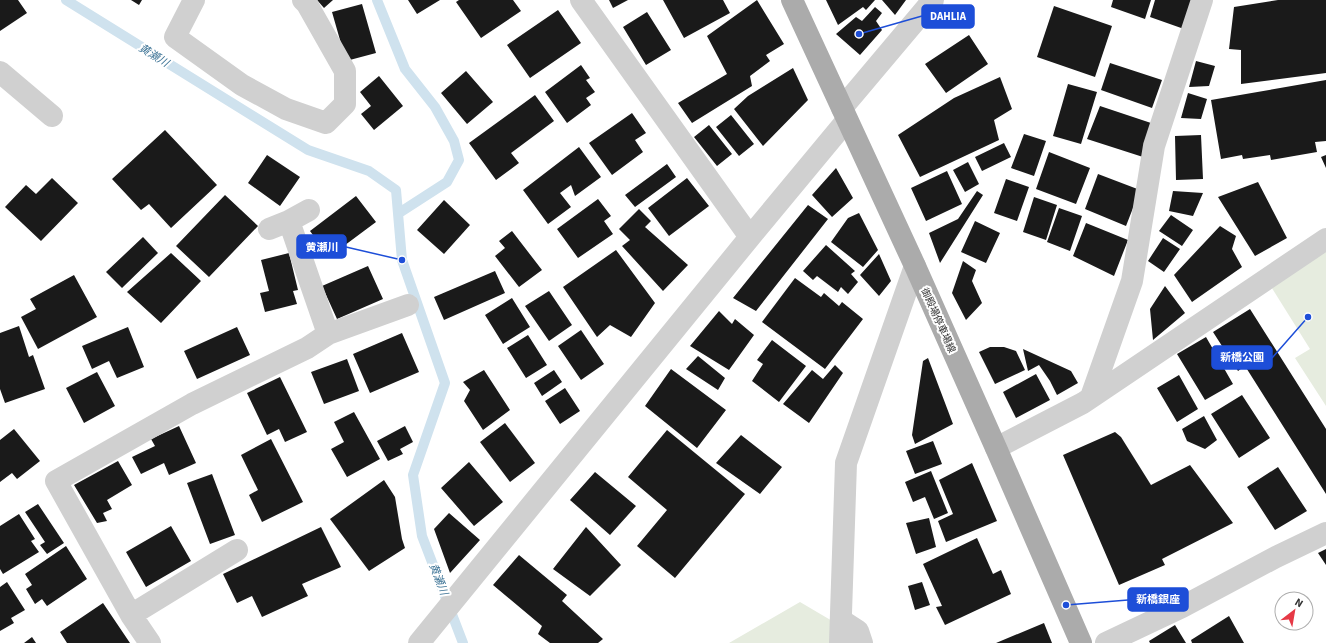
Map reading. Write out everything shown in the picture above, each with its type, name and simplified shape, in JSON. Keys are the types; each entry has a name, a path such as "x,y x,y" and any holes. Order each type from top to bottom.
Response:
{"main road":[{"name":"御殿場停車場線","path":"792,0 915,266 1081,643"}],"street":[{"path":"194,0 175,38 242,85 286,109 326,123 345,104 345,71 307,4 303,0"},
{"path":"581,0 750,236"},
{"path":"419,643 750,236 933,0"},
{"path":"1091,397 1132,280 1154,146 1202,0"},
{"path":"0,72 52,116"},
{"path":"269,229 289,221 309,210"},
{"path":"289,221 328,334"},
{"path":"996,448 1083,403 1326,239"},
{"path":"840,643 846,463 915,266"},
{"path":"150,643 132,615 56,481 192,404 306,348 328,334 408,305"},
{"path":"1106,643 1182,607 1276,557 1326,533"},
{"path":"132,615 237,550"},
{"path":"841,620 858,631 862,643"}],"shaded area":[{"path":"1326,249 1326,406 1295,358 1310,349 1270,285"},
{"path":"800,602 856,635 860,643 729,643"}],"building":[{"path":"0,0 18,0 27,13 0,31"},
{"path":"131,0 142,0 139,5"},
{"path":"317,0 333,0 324,8"},
{"path":"408,0 440,0 417,14"},
{"path":"459,0 513,0 521,11 481,38 456,2"},
{"path":"609,0 628,0 613,8"},
{"path":"663,0 723,0 730,13 684,38"},
{"path":"757,0 784,44 766,55 770,61 750,76 752,86 692,123 678,103 727,74 707,36"},
{"path":"826,0 875,0 866,10 863,7 838,25"},
{"path":"882,0 906,0 895,15"},
{"path":"1113,0 1151,0 1145,19 1111,7"},
{"path":"1155,0 1194,0 1184,29 1150,17"},
{"path":"1278,0 1326,0 1326,73 1241,84 1241,50 1229,49 1234,7"},
{"path":"362,4 376,53 346,61 332,12"},
{"path":"1054,6 1112,26 1095,77 1037,57"},
{"path":"875,7 882,13 876,21 882,30 860,55 836,34 856,17 862,21"},
{"path":"558,10 581,43 530,78 507,45"},
{"path":"647,12 671,50 646,65 623,27"},
{"path":"969,35 988,64 946,93 925,64"},
{"path":"1196,61 1215,66 1209,86 1189,87"},
{"path":"1110,63 1162,80 1152,108 1101,90"},
{"path":"581,65 590,78 586,80 595,92 586,98 591,105 567,123 545,92"},
{"path":"793,68 808,100 763,146 734,109 748,96"},
{"path":"466,71 493,102 467,124 441,93"},
{"path":"379,76 403,106 374,130 361,114 371,106 360,92"},
{"path":"1000,77 1012,109 994,120 999,140 920,177 898,135 954,98"},
{"path":"1326,80 1326,141 1315,142 1317,152 1271,160 1270,155 1243,159 1242,155 1221,159 1211,100"},
{"path":"1068,84 1097,92 1081,144 1053,136"},
{"path":"1188,93 1207,99 1201,119 1181,118"},
{"path":"535,95 554,121 511,153 519,163 496,180 469,143"},
{"path":"1100,106 1151,123 1143,157 1087,139"},
{"path":"632,113 646,133 635,140 643,152 612,175 589,143"},
{"path":"731,115 754,144 739,156 716,127"},
{"path":"709,125 732,154 717,166 694,137"},
{"path":"165,130 217,185 171,228 149,204 141,210 112,179"},
{"path":"1024,134 1046,141 1034,176 1011,168"},
{"path":"1201,135 1203,179 1176,180 1175,136"},
{"path":"1004,143 1011,157 982,171 975,157"},
{"path":"579,147 601,177 575,196 571,185 560,193 571,207 548,224 523,190"},
{"path":"1049,152 1090,168 1076,204 1036,189"},
{"path":"267,155 300,177 280,206 248,183"},
{"path":"1326,155 1326,168 1321,157"},
{"path":"968,162 979,184 965,192 953,170"},
{"path":"667,164 676,177 635,207 625,195"},
{"path":"836,168 853,198 832,217 812,195"},
{"path":"947,171 962,204 926,221 911,188"},
{"path":"1098,174 1140,190 1126,226 1085,209"},
{"path":"52,178 78,203 41,241 5,207 26,185 36,194"},
{"path":"687,178 709,206 669,236 648,208"},
{"path":"1006,179 1029,187 1017,221 994,213"},
{"path":"1258,182 1287,238 1255,256 1218,197"},
{"path":"977,191 983,195 940,263 929,233 958,219"},
{"path":"1173,191 1203,193 1193,216 1169,211"},
{"path":"225,195 258,226 209,277 176,246"},
{"path":"356,196 376,222 329,257 310,231"},
{"path":"1034,197 1057,205 1046,240 1023,232"},
{"path":"598,199 611,216 604,221 613,234 578,258 557,229"},
{"path":"444,200 470,225 444,254 417,230"},
{"path":"808,205 828,219 756,311 733,298"},
{"path":"1059,208 1082,216 1070,251 1047,242"},
{"path":"639,209 651,221 645,227 688,265 663,291 622,246 630,240 619,229"},
{"path":"859,213 878,250 863,267 831,242 848,218"},
{"path":"1171,215 1193,230 1182,246 1159,231"},
{"path":"975,221 1000,233 986,263 961,252"},
{"path":"1086,223 1128,240 1114,276 1073,256"},
{"path":"1220,226 1236,236 1232,249 1242,267 1192,302 1174,275"},
{"path":"512,231 542,270 519,287 495,256 505,248 499,241"},
{"path":"143,237 158,253 122,288 106,272"},
{"path":"1163,238 1180,249 1164,272 1148,261"},
{"path":"826,245 855,271 851,274 858,282 848,294 841,287 838,292 817,276 813,280 803,271"},
{"path":"616,250 655,303 631,337 610,325 597,337 563,287"},
{"path":"171,253 201,281 161,323 127,292"},
{"path":"289,253 298,290 293,291 297,304 265,312 260,293 269,291 261,260"},
{"path":"879,254 891,281 879,296 860,275"},
{"path":"963,261 976,270 972,281 982,303 966,320 952,293"},
{"path":"368,266 383,299 337,319 322,286"},
{"path":"495,271 505,293 444,320 434,297"},
{"path":"74,275 97,317 38,349 21,317 36,309 30,299"},
{"path":"795,278 821,297 824,293 839,306 842,302 863,319 825,369 762,322"},
{"path":"1165,286 1185,313 1153,340 1150,309"},
{"path":"549,291 572,325 549,341 525,306"},
{"path":"512,298 530,327 503,344 485,315"},
{"path":"1250,309 1326,429 1326,494 1245,366 1238,371 1213,332"},
{"path":"719,311 732,324 735,319 754,335 729,370 690,346"},
{"path":"19,326 29,357 33,355 45,389 5,403 0,389 0,333"},
{"path":"128,327 144,367 117,378 109,361 92,369 82,346"},
{"path":"237,327 250,355 197,379 184,351"},
{"path":"581,330 604,364 581,380 558,346"},
{"path":"402,333 419,372 370,393 353,354"},
{"path":"528,335 547,365 526,378 507,348"},
{"path":"1206,337 1233,384 1205,400 1177,354"},
{"path":"772,340 806,366 779,402 752,381 763,364 757,360"},
{"path":"990,347 1004,347 1016,351 1025,370 995,384 979,352"},
{"path":"1023,349 1071,371 1078,383 1057,395 1050,381 1039,365 1028,371"},
{"path":"698,356 725,378 718,390 686,369"},
{"path":"928,358 953,424 915,444 912,435 923,361"},
{"path":"347,359 359,391 324,404 311,372"},
{"path":"835,365 843,373 809,423 783,404 812,370 823,379"},
{"path":"671,369 726,410 697,448 645,406"},
{"path":"484,370 510,410 483,430 464,401 470,390 463,382"},
{"path":"554,370 562,382 542,396 534,383"},
{"path":"97,372 115,406 84,423 66,388"},
{"path":"1036,374 1050,400 1016,418 1003,392"},
{"path":"1179,375 1198,409 1177,422 1157,388"},
{"path":"280,377 307,432 285,442 279,429 267,435 247,393"},
{"path":"565,388 580,411 560,424 545,401"},
{"path":"1242,395 1270,438 1239,458 1211,414"},
{"path":"354,412 380,459 347,477 331,449 344,442 334,422"},
{"path":"1204,416 1217,440 1205,449 1187,441 1182,429"},
{"path":"505,423 535,463 510,482 480,442"},
{"path":"179,426 196,463 169,475 164,463 141,474 132,457 155,446 151,439"},
{"path":"405,426 413,442 400,449 403,454 388,461 377,441"},
{"path":"14,429 40,461 17,479 12,473 0,482 0,440"},
{"path":"667,430 745,494 675,578 637,546 667,510 628,477"},
{"path":"1115,432 1121,437 1151,485 1190,465 1233,523 1162,559 1165,565 1119,585 1063,455"},
{"path":"741,435 782,467 760,494 716,463"},
{"path":"271,439 303,502 262,522 249,495 258,490 241,455"},
{"path":"933,441 942,464 915,474 906,451"},
{"path":"118,461 132,485 107,500 112,509 103,513 107,521 97,523 74,485"},
{"path":"469,462 503,502 474,526 441,488"},
{"path":"972,463 997,521 946,542 938,521 953,514 939,480"},
{"path":"1278,467 1307,511 1275,530 1247,487"},
{"path":"931,471 948,513 934,519 925,497 913,502 905,482"},
{"path":"595,472 636,506 610,535 570,500"},
{"path":"212,474 235,535 210,544 187,483"},
{"path":"384,480 395,497 402,539 405,548 369,571 330,519"},
{"path":"38,504 64,543 47,554 40,545 45,542 25,512"},
{"path":"449,513 480,540 450,573 434,529"},
{"path":"19,514 35,539 31,541 39,552 3,574 0,569 0,526"},
{"path":"929,518 936,547 916,554 906,523"},
{"path":"171,526 191,561 146,587 126,552"},
{"path":"321,527 341,567 302,584 308,596 262,617 252,596 237,603 223,574"},
{"path":"586,527 621,565 590,596 553,569"},
{"path":"977,538 993,574 1001,570 1011,594 945,625 936,607 942,606 923,564"},
{"path":"66,546 87,579 47,606 42,599 35,604 26,589 32,585 25,574"},
{"path":"1326,549 1326,565 1318,553"},
{"path":"519,555 567,595 562,601 603,639 598,643 550,643 538,634 542,626 493,585"},
{"path":"7,582 25,610 11,618 14,623 0,631 0,587"},
{"path":"922,582 930,605 915,610 908,586"},
{"path":"103,603 130,643 67,643 60,632"},
{"path":"1229,616 1244,643 1192,643 1191,640"},
{"path":"1044,623 1052,643 996,643"},
{"path":"1175,625 1186,643 1150,643 1149,641"},
{"path":"32,637 36,643 24,643"}],"waterway":[{"name":"黄瀬川","path":"66,0 308,150 369,171 396,190 402,260 445,383 413,475 422,536 463,643"},
{"path":"377,0 405,69 435,107 454,141 459,160 447,182 399,213"}],"place":[{"name":"DAHLIA","path":"859,34"},
{"name":"黄瀬川","path":"402,260"},
{"name":"新橋公園","path":"1308,317"},
{"name":"新橋銀座","path":"1066,605"}]}
